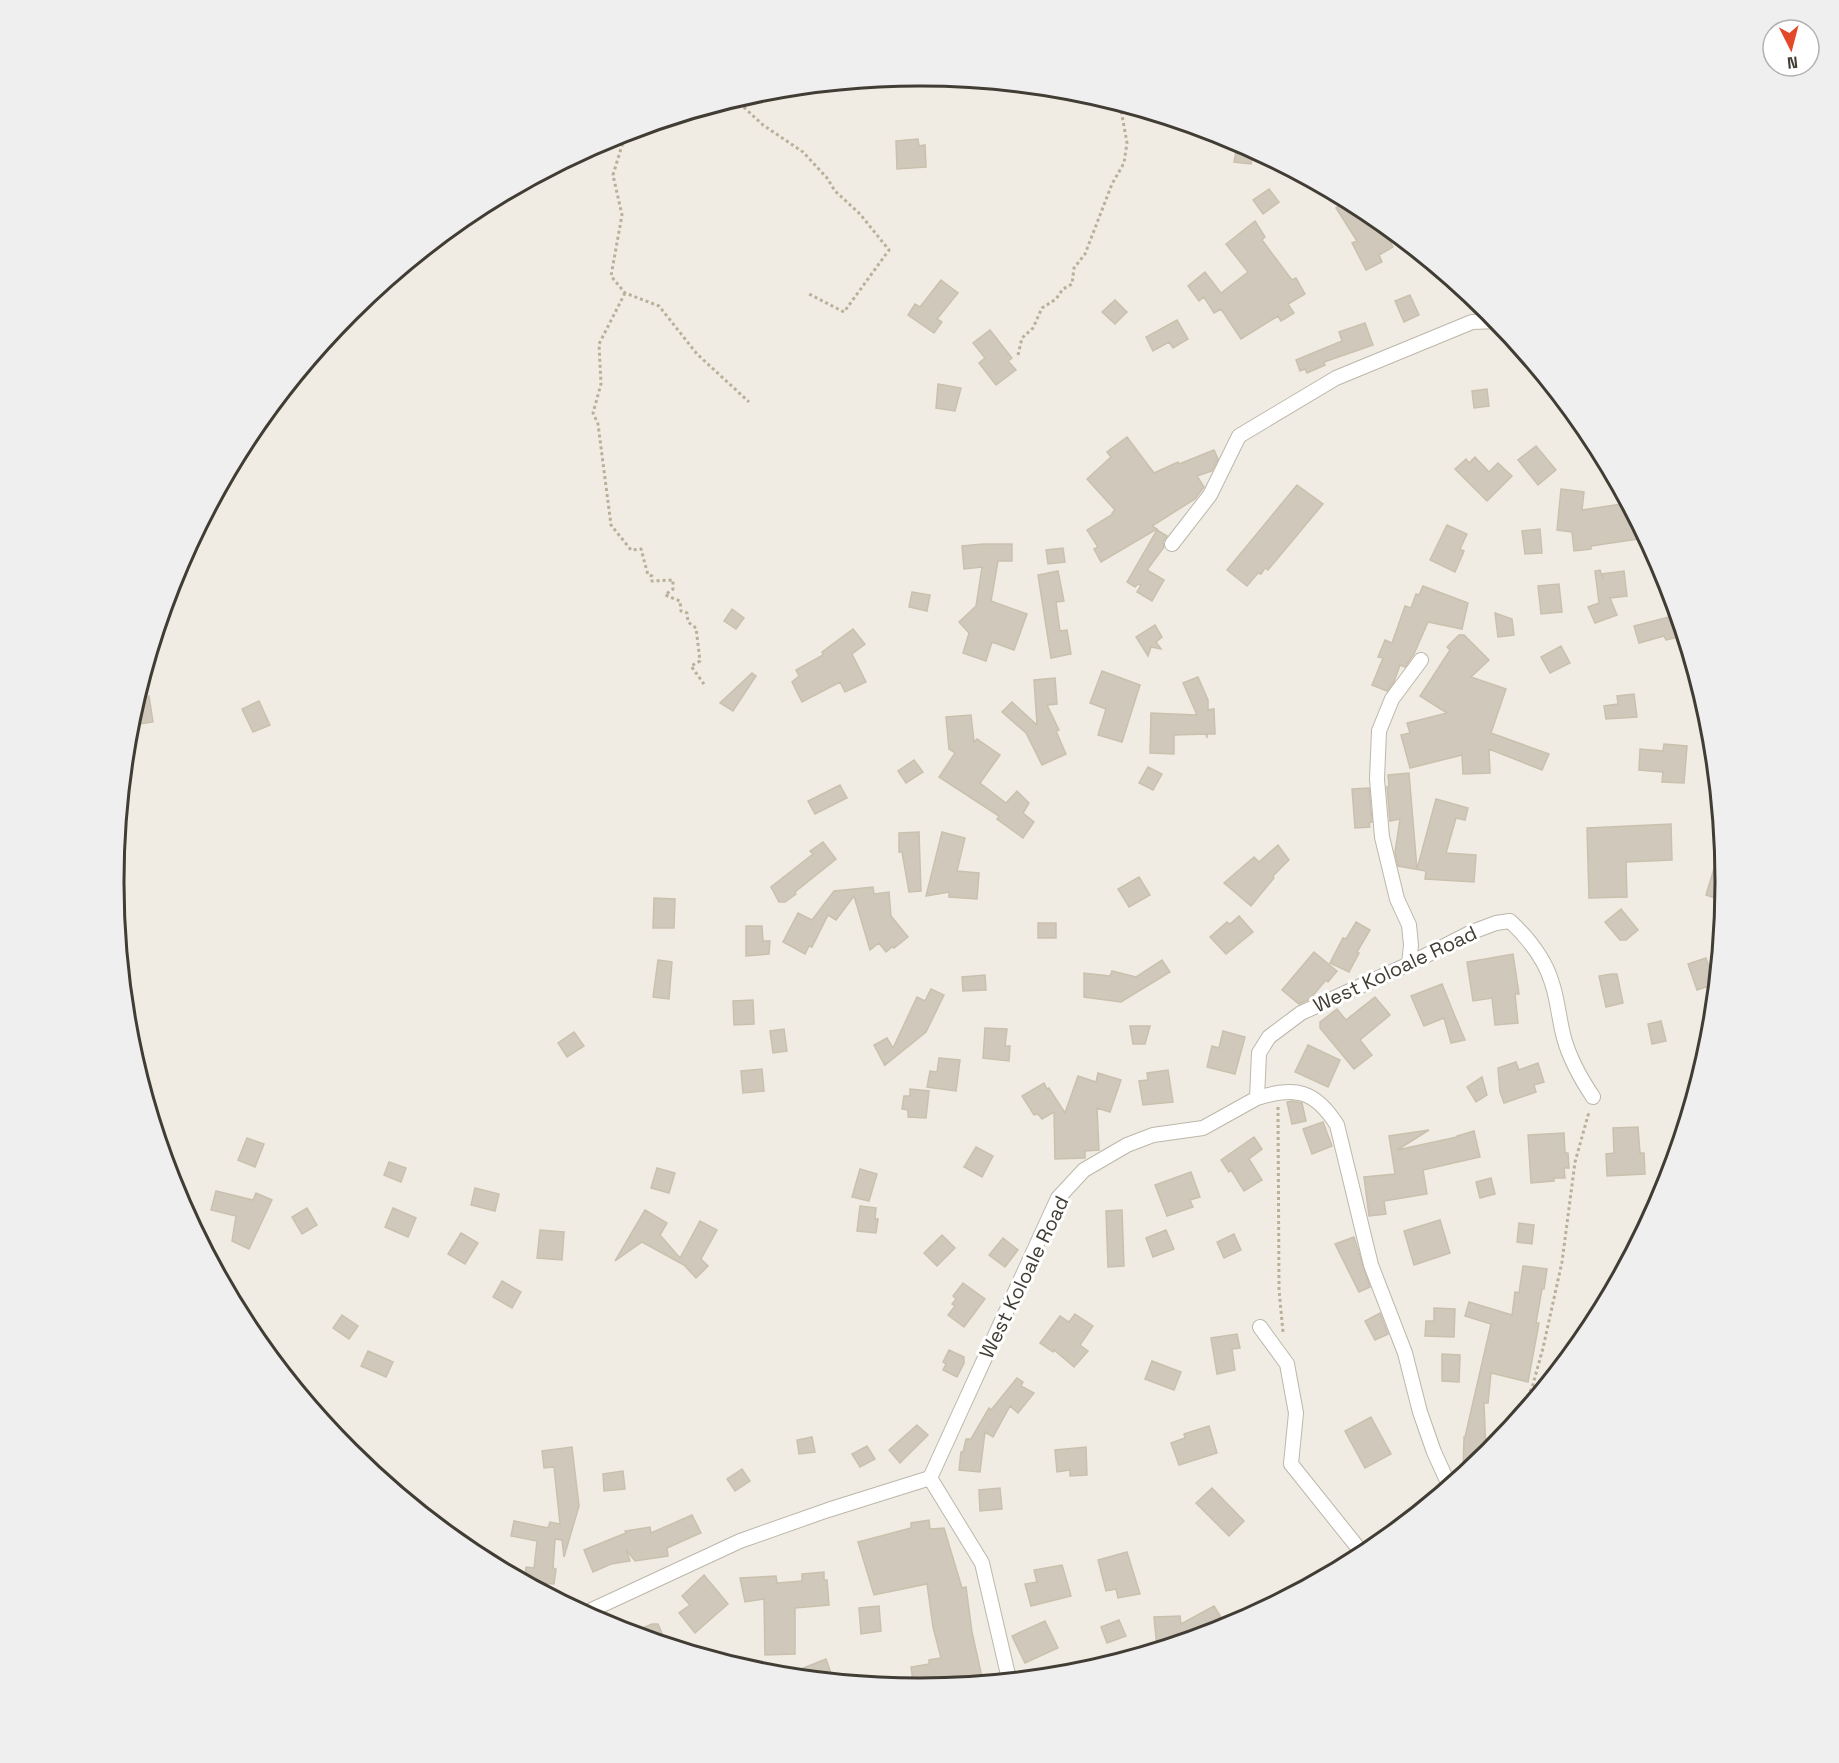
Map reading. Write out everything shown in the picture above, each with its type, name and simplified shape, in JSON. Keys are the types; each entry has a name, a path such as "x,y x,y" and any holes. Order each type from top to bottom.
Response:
{"street":[{"path":"1172,544 1210,495 1239,436 1336,378 1472,322 1484,322"},
{"path":"1409,964 1411,945 1409,925 1397,899 1382,837 1377,779 1379,731 1392,699 1421,660"},
{"name":"West Koloale Road","path":"930,1478 1058,1198 1084,1170 1127,1145 1153,1135 1203,1128 1257,1098 1259,1053 1269,1037 1301,1013 1409,964 1472,932 1496,923 1510,921 1525,935 1552,982 1564,1040 1576,1071 1593,1097"},
{"path":"1257,1098 1279,1091 1304,1093 1326,1107 1337,1125 1371,1265 1405,1353 1420,1412 1446,1478"},
{"path":"1260,1326 1287,1364 1296,1413 1291,1464 1357,1546"},
{"path":"596,1608 741,1541 828,1510 930,1478 982,1563 1008,1672"}],"path":[{"path":"743,106 763,125 803,152 889,249 844,312 809,294"},
{"path":"1018,355 1022,339 1033,327 1042,308 1072,284 1074,268 1085,254 1113,184 1124,163 1127,143 1121,112"},
{"path":"623,143 613,174 621,215 611,276 625,293 659,306 697,354 749,402"},
{"path":"625,293 599,344 601,384 593,413 598,424 611,525 631,550 641,549 648,575 652,576 652,580 673,580 673,589 665,595 680,601 681,611 687,613 688,622 696,628 700,661 691,666 704,684"},
{"path":"1279,1091 1279,1290 1283,1332"},
{"path":"1530,1392 1544,1348 1562,1262 1575,1162 1593,1097"}],"building":[{"path":"918,139 919,146 925,145 926,167 897,169 896,141"},
{"path":"1236,152 1252,159 1251,164 1234,162"},
{"path":"1269,189 1279,202 1263,214 1253,200"},
{"path":"1339,206 1389,239 1393,247 1379,255 1382,262 1366,270 1352,243 1357,241 1336,208"},
{"path":"1255,221 1265,237 1262,240 1292,280 1296,278 1305,294 1288,304 1294,313 1281,321 1278,316 1241,339 1221,309 1214,313 1204,297 1199,301 1188,286 1205,272 1221,293 1248,272 1226,244"},
{"path":"941,280 958,293 937,319 942,322 934,333 908,315 915,304 920,307"},
{"path":"1410,295 1419,315 1404,322 1395,301"},
{"path":"1115,300 1127,312 1115,324 1102,312"},
{"path":"1177,320 1188,339 1173,348 1169,342 1153,351 1146,337"},
{"path":"1365,323 1373,345 1324,362 1325,365 1307,373 1305,369 1300,371 1296,360 1342,341 1339,332"},
{"path":"990,330 1012,358 1008,361 1016,370 996,385 979,363 985,358 973,343"},
{"path":"938,384 961,388 955,411 936,408"},
{"path":"1487,389 1489,406 1474,408 1472,391"},
{"path":"1127,437 1154,473 1214,450 1218,459 1212,471 1197,476 1204,487 1195,499 1152,526 1157,529 1101,562 1094,549 1098,547 1087,530 1113,514 1115,510 1087,479 1111,457 1107,452"},
{"path":"1536,446 1556,470 1538,485 1518,460"},
{"path":"1475,457 1489,472 1498,463 1512,476 1487,501 1455,469 1466,459 1469,463"},
{"path":"1297,485 1323,504 1268,570 1265,568 1261,574 1258,573 1247,586 1227,570"},
{"path":"1561,489 1584,492 1582,510 1620,504 1638,539 1591,546 1591,549 1574,551 1572,532 1557,530"},
{"path":"1447,525 1467,534 1460,549 1464,551 1455,572 1430,560"},
{"path":"1540,529 1542,553 1525,554 1522,531"},
{"path":"1157,530 1167,536 1163,542 1164,547 1147,570 1164,580 1152,601 1137,592 1141,585 1138,584 1135,587 1127,582"},
{"path":"1012,544 1012,561 998,561 991,601 1027,614 1014,650 992,642 986,661 963,653 969,633 959,622 976,606 982,567 964,569 962,546"},
{"path":"1063,548 1065,562 1048,564 1046,550"},
{"path":"1600,570 1603,579 1602,574 1624,571 1627,596 1610,598 1617,615 1595,623 1588,607 1599,603 1595,571"},
{"path":"1058,571 1064,601 1056,602 1060,631 1067,630 1071,654 1051,658 1038,575"},
{"path":"1559,584 1562,612 1541,614 1538,586"},
{"path":"1423,586 1468,603 1462,629 1428,622 1414,654 1405,667 1400,665 1394,682 1387,691 1372,685 1383,658 1378,657 1385,640 1392,643 1405,606 1411,608 1416,594 1419,595"},
{"path":"912,592 930,595 927,611 909,607"},
{"path":"732,609 744,618 736,629 724,621"},
{"path":"1495,613 1512,619 1514,635 1498,637"},
{"path":"1670,617 1677,638 1666,640 1664,636 1639,643 1634,626"},
{"path":"1155,625 1162,637 1156,642 1161,649 1151,647 1148,656 1136,637"},
{"path":"853,629 865,644 852,654 866,682 845,692 840,682 802,702 792,682 799,676 796,670 823,655 822,652"},
{"path":"1459,635 1464,635 1489,660 1471,677 1506,689 1491,733 1549,754 1542,770 1489,749 1490,773 1463,774 1462,755 1410,768 1401,735 1410,733 1407,723 1447,713 1420,696 1450,650 1447,647"},
{"path":"1561,646 1570,663 1550,673 1541,657"},
{"path":"1102,671 1140,685 1122,742 1098,735 1106,709 1090,703"},
{"path":"752,673 756,676 733,711 720,703"},
{"path":"1198,677 1208,700 1208,710 1214,709 1215,734 1207,734 1207,738 1206,734 1174,735 1174,754 1150,753 1151,713 1197,715 1183,683"},
{"path":"1055,678 1057,704 1047,705 1059,730 1056,731 1066,754 1042,765 1026,733 1002,712 1012,702 1037,725 1034,680"},
{"path":"1634,694 1637,717 1606,719 1604,706 1618,704 1617,696"},
{"path":"146,696 149,696 153,722 139,724"},
{"path":"259,701 270,725 253,732 242,709"},
{"path":"971,715 974,742 977,739 1000,755 980,783 1006,803 1017,791 1029,803 1023,813 1034,822 1023,838 997,819 999,816 939,777 955,753 949,749 946,717"},
{"path":"1664,744 1687,746 1684,783 1662,782 1663,772 1639,770 1640,749 1663,751"},
{"path":"914,760 923,772 906,783 898,771"},
{"path":"1148,767 1162,774 1153,790 1139,783"},
{"path":"1409,773 1417,869 1436,799 1468,808 1465,820 1456,818 1446,853 1476,855 1474,882 1425,879 1426,871 1398,866 1395,852 1400,819 1390,821 1388,775"},
{"path":"840,785 847,798 815,814 808,801"},
{"path":"1369,788 1372,822 1369,823 1370,827 1355,828 1352,789"},
{"path":"1671,824 1672,860 1626,862 1627,897 1589,898 1587,828"},
{"path":"919,832 921,891 909,892 902,852 899,852 899,833"},
{"path":"942,832 965,838 957,871 979,873 977,899 949,897 949,892 926,896"},
{"path":"823,842 836,859 795,892 796,894 785,902 779,902 771,887 813,854 810,851"},
{"path":"1278,845 1289,860 1273,876 1274,878 1251,906 1224,883 1254,857 1259,862"},
{"path":"1715,866 1715,898 1706,895"},
{"path":"1139,877 1150,895 1129,907 1118,889"},
{"path":"873,887 874,894 889,892 891,916 908,937 894,948 886,952 879,943 870,950 854,896 836,920 828,915 812,947 809,946 805,954 783,942 798,913 812,920 834,891"},
{"path":"654,898 675,899 674,928 653,928"},
{"path":"1621,909 1638,930 1626,940 1620,940 1605,922"},
{"path":"1239,916 1253,932 1226,954 1210,937 1227,922 1230,924"},
{"path":"1356,922 1370,930 1349,972 1330,963 1343,938 1346,939"},
{"path":"1038,923 1056,923 1056,938 1038,938"},
{"path":"746,926 762,926 763,941 770,941 769,954 746,956"},
{"path":"1314,952 1337,971 1310,999 1299,1004 1282,990"},
{"path":"1513,954 1519,994 1515,994 1518,1023 1495,1025 1492,998 1473,1001 1467,962"},
{"path":"1706,958 1710,971 1709,986 1697,990 1688,964"},
{"path":"658,960 672,962 669,999 653,997"},
{"path":"1162,960 1170,972 1121,1002 1084,997 1084,973 1110,976 1112,971 1136,977"},
{"path":"1617,974 1623,1003 1606,1007 1599,976"},
{"path":"985,975 986,990 963,991 962,977"},
{"path":"1442,984 1465,1040 1451,1043 1444,1018 1424,1026 1411,996"},
{"path":"931,989 944,995 926,1032 884,1066 886,1063 884,1064 874,1045 887,1038 893,1048 917,997 925,1001"},
{"path":"1375,997 1390,1015 1360,1040 1372,1055 1354,1069 1320,1028 1320,1022 1337,1009 1346,1020"},
{"path":"753,1000 754,1024 734,1025 733,1001"},
{"path":"1661,1021 1666,1041 1652,1044 1648,1024"},
{"path":"1130,1026 1150,1026 1145,1044 1133,1044"},
{"path":"985,1028 1007,1029 1005,1046 1010,1046 1009,1061 983,1058"},
{"path":"784,1029 787,1051 773,1053 770,1031"},
{"path":"1223,1031 1245,1037 1235,1074 1207,1067 1212,1046 1219,1048"},
{"path":"574,1032 584,1046 567,1057 558,1043"},
{"path":"1308,1045 1340,1060 1328,1087 1295,1072"},
{"path":"939,1058 960,1060 956,1091 927,1087 930,1071 937,1072"},
{"path":"1516,1062 1519,1070 1538,1063 1544,1082 1534,1085 1536,1092 1504,1103 1500,1092 1498,1068"},
{"path":"762,1069 764,1091 743,1093 741,1071"},
{"path":"1168,1070 1173,1102 1143,1105 1139,1081 1148,1080 1147,1073"},
{"path":"1098,1073 1121,1080 1110,1112 1097,1108 1099,1150 1085,1151 1085,1158 1055,1159 1054,1112 1042,1119 1038,1114 1034,1115 1022,1096 1044,1083 1065,1113 1078,1076 1096,1082"},
{"path":"1482,1077 1487,1095 1476,1102 1467,1087"},
{"path":"910,1089 929,1091 926,1118 908,1117 908,1110 902,1109 904,1096 910,1096"},
{"path":"1287,1102 1302,1103 1306,1121 1292,1124"},
{"path":"1323,1122 1332,1146 1312,1154 1303,1129"},
{"path":"1638,1127 1640,1153 1644,1153 1645,1174 1607,1176 1606,1154 1614,1153 1613,1128"},
{"path":"1429,1130 1397,1150 1474,1131 1480,1157 1423,1170 1427,1194 1384,1201 1386,1214 1369,1216 1364,1177 1395,1174 1389,1136"},
{"path":"1564,1133 1565,1153 1568,1153 1569,1168 1564,1168 1565,1178 1531,1183 1528,1135"},
{"path":"1254,1137 1262,1149 1249,1159 1262,1180 1244,1191 1231,1170 1229,1172 1221,1160"},
{"path":"247,1138 264,1144 255,1167 238,1160"},
{"path":"976,1147 993,1156 982,1177 964,1167"},
{"path":"389,1162 406,1168 401,1182 384,1175"},
{"path":"657,1168 675,1173 669,1193 651,1188"},
{"path":"860,1169 877,1174 869,1201 852,1197"},
{"path":"1191,1172 1200,1197 1190,1200 1193,1207 1167,1216 1155,1185"},
{"path":"1491,1178 1495,1194 1480,1198 1476,1182"},
{"path":"475,1188 499,1194 495,1211 471,1205"},
{"path":"216,1191 253,1200 256,1193 272,1200 249,1249 232,1241 236,1216 211,1210"},
{"path":"860,1206 876,1208 875,1219 878,1219 876,1233 857,1231"},
{"path":"307,1208 317,1225 302,1234 292,1217"},
{"path":"393,1208 416,1218 408,1237 385,1227"},
{"path":"645,1210 667,1223 660,1235 680,1258 700,1221 717,1230 701,1259 708,1266 696,1278 684,1265 642,1242 615,1261"},
{"path":"1122,1210 1124,1266 1108,1267 1106,1211"},
{"path":"1440,1220 1450,1253 1414,1265 1404,1231"},
{"path":"1519,1223 1534,1225 1532,1244 1517,1242"},
{"path":"540,1230 564,1232 562,1260 537,1258"},
{"path":"1166,1230 1174,1249 1153,1257 1146,1238"},
{"path":"461,1233 478,1243 465,1264 448,1254"},
{"path":"1234,1234 1241,1250 1224,1258 1217,1242"},
{"path":"942,1235 955,1248 937,1266 924,1253"},
{"path":"1354,1237 1370,1287 1359,1292 1335,1244"},
{"path":"1003,1238 1018,1250 1005,1267 989,1255"},
{"path":"1523,1266 1547,1269 1536,1323 1539,1323 1528,1382 1491,1373 1488,1403 1484,1403 1485,1440 1463,1462 1464,1437 1491,1324 1465,1316 1469,1302 1512,1315 1515,1292 1519,1293"},
{"path":"502,1281 521,1292 512,1308 493,1297"},
{"path":"963,1283 985,1299 964,1327 948,1315 955,1306 952,1304 956,1299 953,1296"},
{"path":"1434,1308 1455,1309 1454,1337 1425,1336 1426,1321 1434,1321"},
{"path":"1380,1313 1388,1334 1375,1340 1365,1321"},
{"path":"1075,1314 1093,1326 1080,1345 1088,1351 1074,1367 1054,1350 1053,1352 1040,1343 1060,1316 1069,1322"},
{"path":"342,1315 358,1326 349,1339 333,1328"},
{"path":"1237,1334 1240,1348 1232,1349 1235,1370 1217,1374 1211,1338"},
{"path":"949,1350 964,1357 964,1363 957,1377 943,1370 946,1364 943,1362"},
{"path":"368,1351 393,1362 386,1377 361,1366"},
{"path":"1442,1354 1460,1355 1459,1382 1442,1381"},
{"path":"1152,1361 1181,1372 1174,1390 1145,1379"},
{"path":"1017,1378 1023,1382 1021,1386 1034,1393 1018,1413 1010,1406 993,1437 985,1432 980,1472 959,1470 961,1452 963,1452 966,1439 971,1439 989,1408 991,1410"},
{"path":"1371,1417 1391,1454 1365,1468 1345,1431"},
{"path":"917,1425 928,1435 900,1463 889,1450"},
{"path":"1209,1426 1217,1453 1179,1465 1171,1443 1185,1438 1184,1434"},
{"path":"812,1437 815,1452 799,1454 797,1440"},
{"path":"867,1446 875,1459 860,1467 852,1454"},
{"path":"572,1447 579,1506 564,1557 562,1540 555,1539 554,1584 545,1583 526,1573 526,1567 534,1568 537,1541 511,1536 514,1521 548,1528 550,1522 560,1524 554,1467 544,1468 542,1451"},
{"path":"1086,1447 1087,1475 1070,1476 1070,1470 1057,1472 1055,1450"},
{"path":"742,1469 750,1481 735,1491 727,1479"},
{"path":"623,1471 625,1489 604,1491 603,1474"},
{"path":"1000,1488 1002,1509 980,1511 979,1490"},
{"path":"1212,1488 1244,1521 1229,1536 1196,1503"},
{"path":"692,1515 701,1533 667,1548 668,1556 635,1561 626,1550 630,1561 611,1564 593,1572 584,1550 626,1533 625,1531 650,1527 651,1533"},
{"path":"929,1520 930,1529 944,1528 962,1588 966,1587 972,1632 982,1675 913,1678 911,1667 929,1664 929,1660 941,1658 933,1627 927,1584 874,1595 858,1542 911,1528 911,1523"},
{"path":"1127,1552 1140,1594 1118,1598 1116,1589 1106,1591 1098,1560"},
{"path":"1062,1565 1071,1596 1031,1606 1025,1584 1037,1582 1034,1570"},
{"path":"824,1572 829,1605 795,1608 795,1654 765,1655 764,1599 745,1602 740,1578 776,1576 777,1583 802,1581 802,1574"},
{"path":"704,1575 728,1604 695,1633 679,1613 690,1605 682,1596"},
{"path":"879,1606 881,1631 861,1634 859,1608"},
{"path":"1214,1606 1221,1618 1156,1641 1154,1617 1180,1616 1181,1624"},
{"path":"1119,1620 1126,1636 1107,1643 1101,1627"},
{"path":"1045,1621 1058,1648 1025,1663 1012,1636"},
{"path":"658,1624 662,1634 644,1628"},
{"path":"826,1659 831,1672 816,1671 802,1669"}]}
